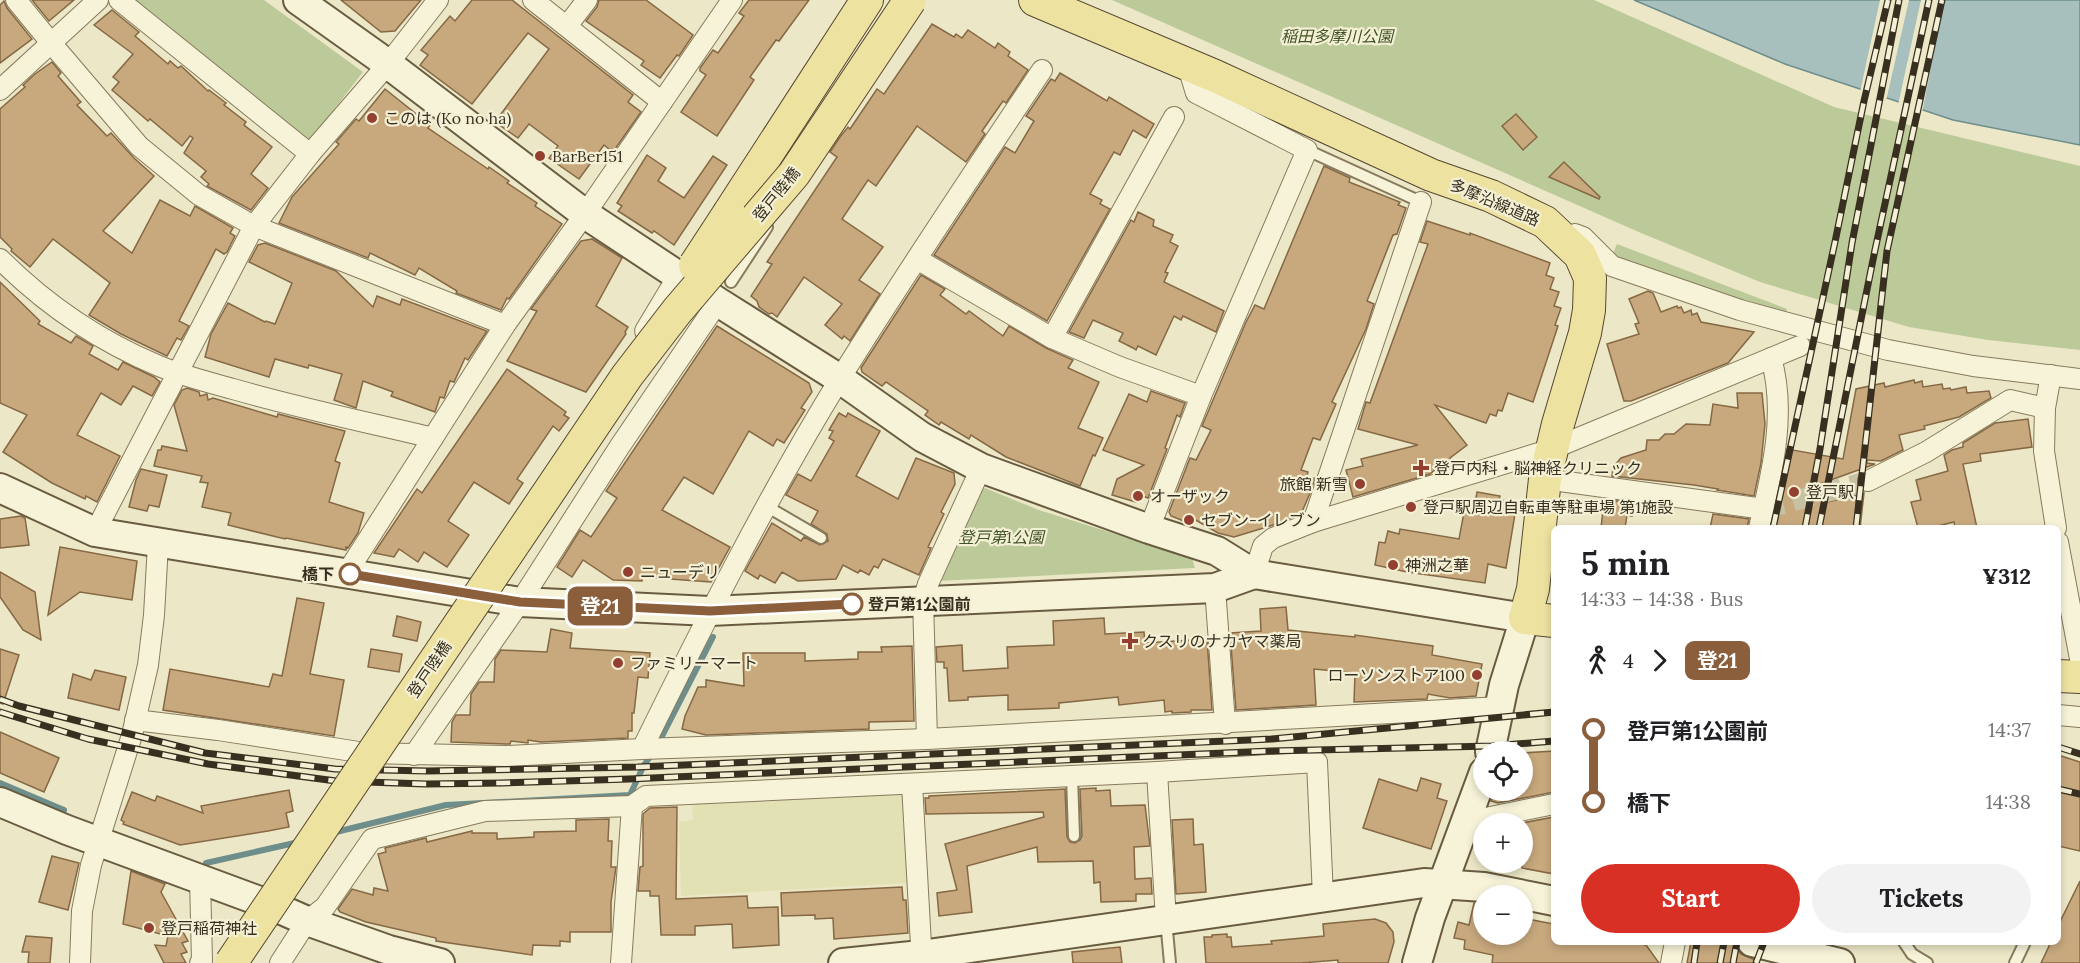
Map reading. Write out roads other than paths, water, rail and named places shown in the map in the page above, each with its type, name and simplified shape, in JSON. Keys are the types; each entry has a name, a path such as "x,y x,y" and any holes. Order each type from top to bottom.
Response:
{"main road":[{"name":"登戸陸橋","path":"627,376 664,312 867,0"},
{"name":"登戸陸橋","path":"231,963 627,376 677,311 794,174 910,0"},
{"name":"多摩沿線道路","path":"1035,0 1184,64 1400,162 1491,196 1545,222 1580,255 1588,271 1591,286 1589,310 1585,333 1545,479 1533,589 1540,620"},
{"path":"2061,675 2080,677"}],"street":[{"path":"16,0 139,146 199,195 254,226 505,325"},
{"path":"0,90 52,45 98,0"},
{"path":"119,0 310,154"},
{"path":"298,0 388,64 585,214 678,276 723,294 922,437 981,468 1149,529 1217,551 1254,574 1540,620 1504,685 1492,741"},
{"path":"95,532 254,226 310,154 388,64 438,0"},
{"path":"533,0 662,102"},
{"path":"567,26 588,0"},
{"path":"346,574 505,325 585,214 732,0"},
{"path":"1149,529 1202,396 1307,150 1196,93 1189,70 1184,64"},
{"path":"644,749 710,611 766,506 840,379 1042,70"},
{"path":"1052,338 1174,117"},
{"path":"1313,522 1421,202"},
{"path":"1545,222 1583,237 1612,266 1740,310 1888,350 1973,366 2080,379"},
{"path":"0,259 28,287 84,327 127,351 177,373 263,398 433,438"},
{"path":"917,259 1052,338 1120,367 1202,396"},
{"path":"365,753 475,594 624,366 678,276"},
{"path":"414,755 520,602 620,446 723,294"},
{"path":"1254,574 1263,546 1273,538 1313,522 1552,449 1800,346"},
{"path":"1760,525 1778,435 1776,375 1772,358"},
{"path":"2051,375 2045,408 2044,452 2056,525"},
{"path":"1868,481 1926,452 2010,400 2045,408"},
{"path":"927,740 924,600 928,584 981,468"},
{"path":"1545,479 1764,508"},
{"path":"0,488 95,532 520,602 710,611 1215,588 1254,574"},
{"path":"80,963 82,911 97,841 132,735 148,664 154,615 158,544"},
{"path":"2061,558 2080,660"},
{"path":"1215,588 1225,724"},
{"path":"135,720 219,730 365,753 506,756 666,748 927,740 1500,707"},
{"path":"2061,715 2080,717"},
{"path":"280,963 307,921 325,907 372,839 485,811 632,806 646,796 1157,772 1317,762 1323,897"},
{"path":"1157,772 1166,920"},
{"path":"912,784 921,959"},
{"path":"1417,963 1443,883 1474,801"},
{"path":"0,802 307,921 389,950 440,963"},
{"path":"1466,822 1551,805"},
{"path":"621,963 632,806"},
{"path":"273,906 298,874 308,841"},
{"path":"200,879 200,963"},
{"path":"843,963 921,959 1398,886 1443,883 1484,887 1551,900"},
{"path":"1671,963 1675,945"},
{"path":"1768,945 1834,957"}],"lane":[{"path":"723,294 897,30"},
{"path":"1307,150 1421,202"},
{"path":"766,506 821,537"},
{"path":"1072,776 1074,836"},
{"path":"1166,920 1170,963"},
{"path":"1906,945 1912,954 1927,963"},
{"path":"2015,963 2024,945"}],"water":[{"path":"1634,0 2080,0 2080,145 1953,120 1785,64"}],"waterway":[{"path":"658,744 713,637"},
{"path":"332,833 446,805 630,795 644,765 653,753"},
{"path":"0,783 64,810"},
{"path":"206,863 299,842"}],"tunnel":[{"path":"1764,509 1868,481"}],"railway":[{"path":"1774,525 1864,101 1888,0"},
{"path":"1806,525 1820,449 1852,243 1899,0"},
{"path":"1820,525 1875,250 1929,0"},
{"path":"1856,525 1887,251 1942,0"},
{"path":"0,699 19,706 205,753 335,769 427,771 638,767 1272,739 1551,712"},
{"path":"0,712 88,739 208,764 336,781 426,784 629,779 1271,751 1492,746 1551,741"},
{"path":"2061,748 2080,754"},
{"path":"2061,790 2080,794"},
{"path":"1694,963 1697,945"},
{"path":"1720,963 1723,945"},
{"path":"1733,963 1736,945"},
{"path":"1756,963 1763,945"}],"place":[{"name":"このは (Ko no ha)","path":"372,118"},
{"name":"BarBer151","path":"540,156"},
{"name":"登戸内科・脳神経クリニック","path":"1421,468"},
{"name":"旅館 新雪","path":"1360,484"},
{"name":"登戸駅","path":"1794,492"},
{"name":"オーザック","path":"1138,496"},
{"name":"登戸駅周辺自転車等駐車場 第1施設","path":"1411,507"},
{"name":"セブン-イレブン","path":"1189,520"},
{"name":"神洲之華","path":"1393,565"},
{"name":"ニューデリ","path":"628,572"},
{"name":"橋下","path":"350,574"},
{"name":"登戸第1公園前","path":"852,604"},
{"name":"クスリのナカヤマ薬局","path":"1130,641"},
{"name":"ファミリーマート","path":"618,663"},
{"name":"ローソンストア100","path":"1477,675"},
{"name":"登戸稲荷神社","path":"149,928"}],"park label":[{"name":"稲田多摩川公園","path":"1337,36"},
{"name":"登戸第1公園","path":"1001,537"}]}
